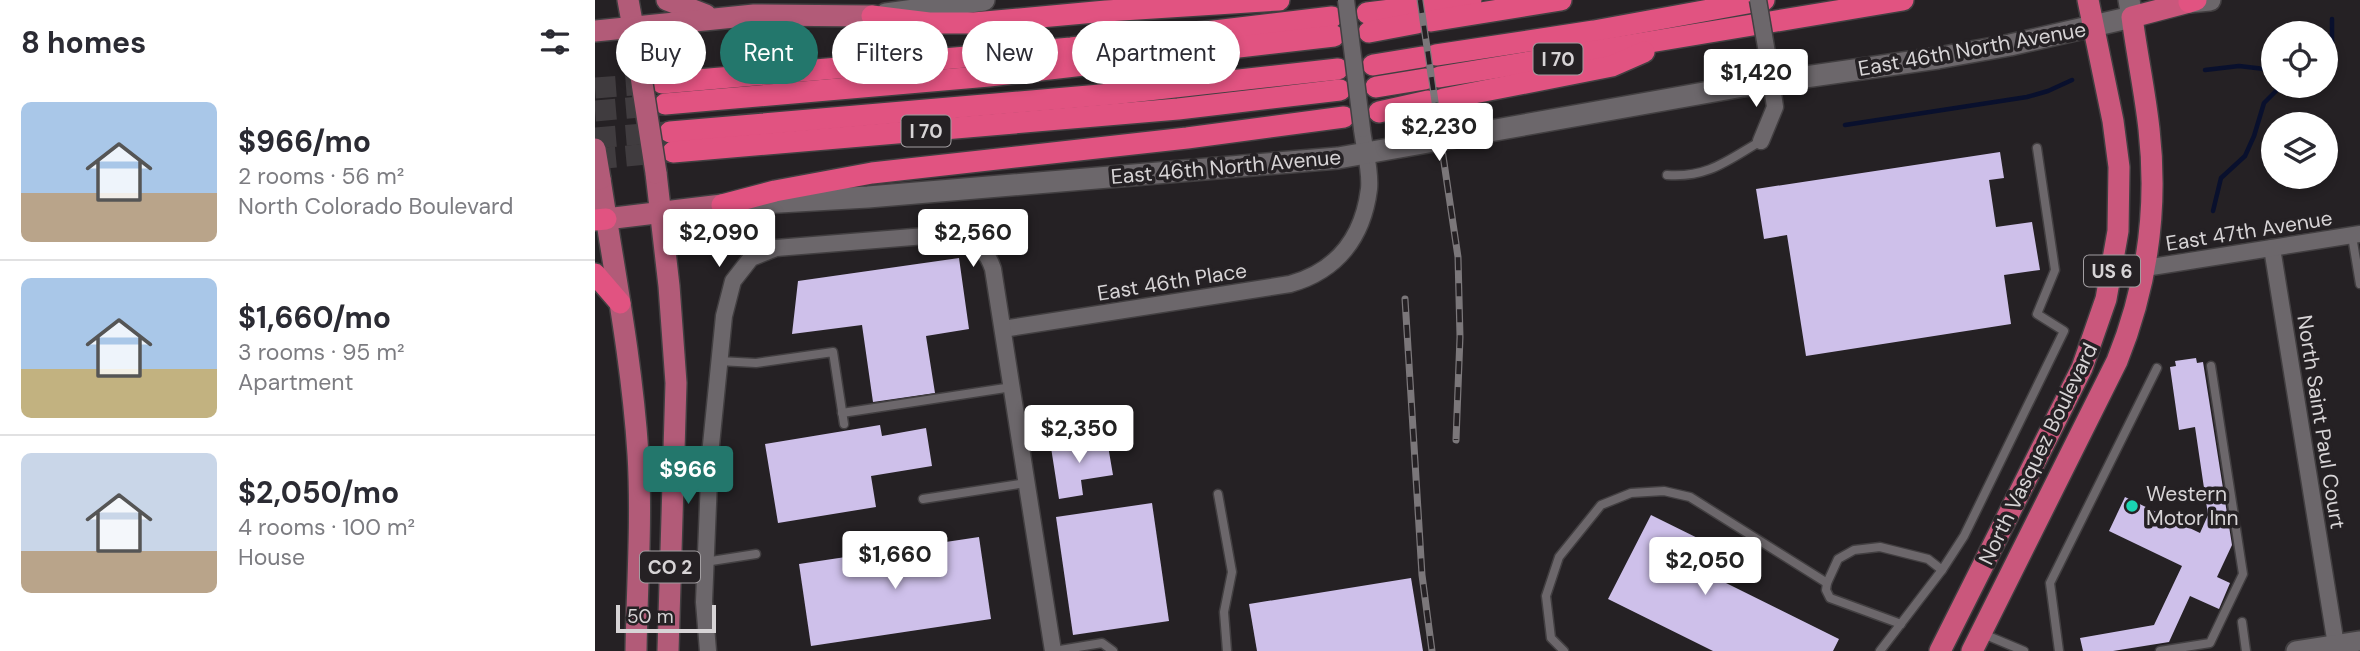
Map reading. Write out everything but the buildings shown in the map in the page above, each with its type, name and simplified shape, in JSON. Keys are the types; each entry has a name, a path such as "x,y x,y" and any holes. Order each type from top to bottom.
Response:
{"highway":[{"path":"872,16 929,23 974,23 1279,0"},
{"path":"1422,14 1471,0"},
{"path":"1368,22 1561,0"},
{"name":"I 70","path":"1764,0 1594,31 1429,56 1375,76 1432,78 1903,0"},
{"name":"North Vasquez Boulevard","path":"1940,651 2082,369 2106,299 2118,231 2119,167 2113,121 2088,0"},
{"name":"East 46th North Avenue","path":"2131,9 2199,1"},
{"name":"North Vasquez Boulevard","path":"1976,642 2117,361 2132,319 2145,268 2151,215 2150,146 2131,9"},
{"path":"665,104 989,76 1333,26 706,79"},
{"path":"1379,111 1612,66 1676,38"},
{"name":"I 70","path":"672,142 1178,109 1339,80"},
{"path":"722,205 775,191 872,173 1187,138 1353,123"},
{"path":"595,274 620,303"}],"main road":[{"name":"CO 2","path":"628,0 632,21"},
{"path":"667,0 719,18"},
{"path":"687,21 780,15 872,16 984,0"},
{"name":"East 46th North Avenue","path":"601,219 722,205 844,199 1365,154 1773,81 1938,58 2093,27 2131,9"},
{"path":"595,31 616,28"},
{"name":"CO 2","path":"642,84 661,212 676,383 667,651"},
{"name":"CO 2","path":"595,149 600,179 601,219 620,303 638,456 636,651"}],"street":[{"path":"1346,0 1353,123 1365,154"},
{"path":"1758,0 1776,97 1774,115 1761,141"},
{"name":"East 46th Place","path":"1003,329 1290,284 1319,272 1341,256 1357,233 1369,188 1365,154"},
{"path":"708,651 704,616 710,455 719,361 728,294 733,281 744,265 757,254 785,247 930,235 947,235 975,242 984,250 993,269 1053,651"},
{"name":"East 47th Avenue","path":"2145,268 2356,235"},
{"name":"North Saint Paul Court","path":"2272,248 2336,645"},
{"path":"2309,650 2360,641"}],"lane":[{"path":"1667,176 1709,172 1761,141"},
{"path":"1880,651 1965,537 2064,331 2037,314 2055,270 2037,148"},
{"path":"2356,235 2360,284"},
{"path":"719,361 756,363 833,352 844,424"},
{"path":"2160,651 2210,643 2243,574 2211,366"},
{"path":"2059,651 2050,583 2157,368"},
{"path":"842,413 1012,387"},
{"path":"923,499 1027,483"},
{"path":"1564,651 1551,638 1546,596 1559,557 1601,505 1631,493 1664,491 1689,497 1827,583"},
{"path":"1218,494 1232,572 1224,612 1227,649 1237,651"},
{"path":"1901,624 1830,598 1826,590 1827,583 1838,559 1854,550 1880,547 1929,559 1942,570"},
{"path":"705,562 756,554"},
{"path":"2242,622 2246,651"},
{"path":"1976,642 2024,651"},
{"path":"1053,651 1102,643 1113,651"}],"waterway":[{"path":"2205,70 2239,66 2261,69"},
{"path":"1845,125 2027,97 2072,80"},
{"path":"2213,211 2221,178 2245,156 2264,103 2269,98"}],"tunnel":[{"path":"595,88 647,84"},
{"path":"595,111 663,105"},
{"path":"595,138 666,132"},
{"path":"595,159 670,152"}],"railway":[{"path":"1420,0 1458,257 1460,337 1456,440"},
{"path":"1405,299 1422,575 1432,651"}],"place":[{"name":"Western Motor Inn","path":"2132,506"}]}
